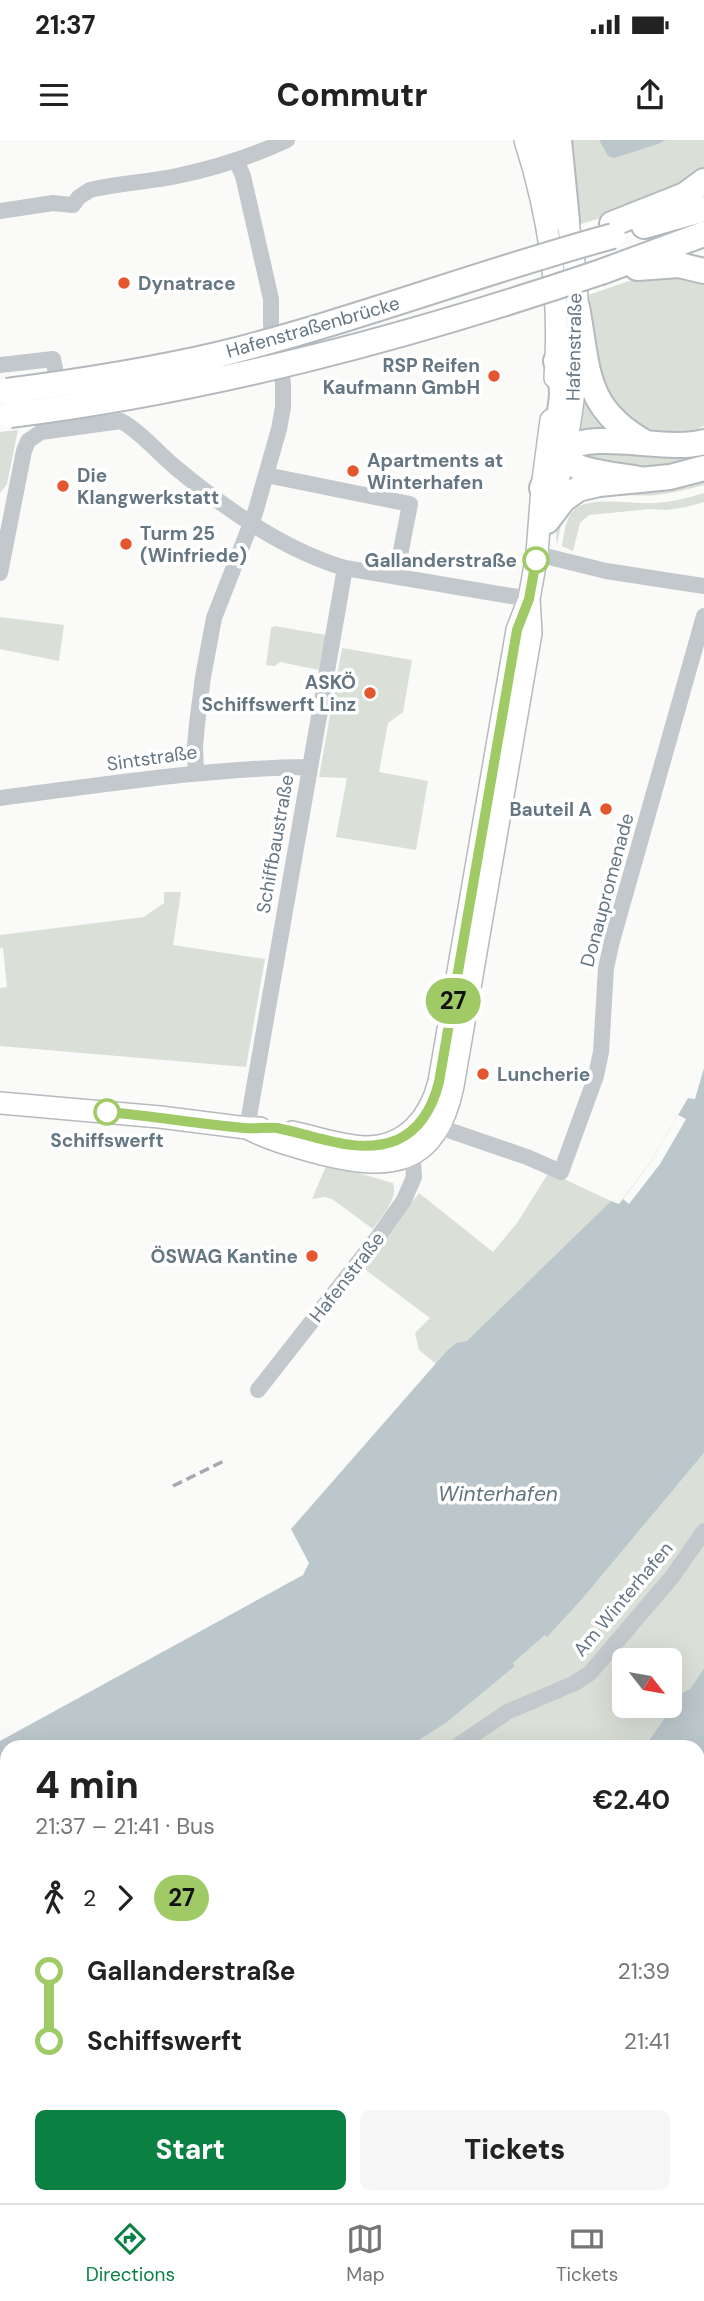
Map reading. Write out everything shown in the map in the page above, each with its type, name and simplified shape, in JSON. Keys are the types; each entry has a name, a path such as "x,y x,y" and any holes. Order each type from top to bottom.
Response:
{"highway":[{"path":"559,140 568,220"},
{"path":"612,230 685,195 704,181"},
{"path":"656,222 704,198"},
{"path":"612,230 704,209"},
{"name":"Hafenstraßenbrücke","path":"4,391 102,377 217,355 348,317 547,254 612,230"},
{"path":"612,270 704,234"},
{"path":"649,255 704,245"},
{"path":"612,270 679,265 704,271"},
{"name":"Hafenstraßenbrücke","path":"5,416 156,394 256,372 482,312 612,270"},
{"path":"577,307 589,374 598,400 617,424 647,443"},
{"path":"556,361 562,390 558,439 564,453 582,468 639,479"},
{"path":"542,488 564,453 590,443 674,446 704,442"},
{"path":"547,521 563,500 572,492 586,486 680,475 704,468"}],"main road":[{"name":"Hafenstraße","path":"525,140 543,206 555,269 558,323 537,554 529,599 517,630 439,1082 428,1111 414,1129 407,1146 425,1145 440,1125 448,1108 453,1086 531,632 529,599"},
{"name":"Hafenstraße","path":"537,554 564,453 575,393 577,307 568,220 543,140"},
{"path":"0,1103 160,1117 247,1128 271,1140 360,1162 395,1161 407,1146"}],"street":[{"path":"0,211 53,203 73,205 90,190 176,176 236,160 288,140"},
{"path":"196,773 195,746 200,702 214,618 251,523 281,419 283,383 271,325 271,299 243,176 236,160"},
{"path":"0,365 53,359 69,428"},
{"path":"0,573 7,499 28,441 41,432 117,421 125,424 195,483 251,523 305,553 345,568 529,599"},
{"path":"266,475 410,504 396,576"},
{"path":"537,554 606,571 704,586"},
{"name":"Schiffbaustraße","path":"247,1128 345,568"},
{"name":"Donaupromenade","path":"440,1125 561,1171 596,1076 601,1052 605,979 612,941 704,617"},
{"name":"Sintstraße","path":"0,798 252,767 310,766"},
{"name":"Hafenstraße","path":"258,1390 394,1216 414,1181 407,1146"},
{"name":"Am Winterhafen","path":"466,1740 507,1712 575,1683 590,1673 672,1577 704,1531"}],"shaded area":[{"path":"563,140 704,140 704,168 662,195 581,224"},
{"path":"664,273 704,278 704,426 678,437 657,440 614,415 590,348 588,295 632,280"},
{"path":"583,373 616,430 578,435"},
{"path":"18,430 7,484 0,493 0,432"},
{"path":"704,449 704,460 643,469 602,467 575,451"},
{"path":"704,478 704,485 668,493 583,498"},
{"path":"704,493 704,502 686,507 589,515 580,523 573,551 562,546 569,517 581,505 601,502 661,502"},
{"path":"582,498 571,505 565,515 557,545 558,527 570,500"},
{"path":"0,617 64,625 59,661 0,649"},
{"path":"275,626 326,635 319,670 280,662 275,666 266,665 271,628"},
{"path":"342,648 412,660 403,712 388,723 379,772 428,781 416,850 336,837 347,778 319,777"},
{"path":"164,892 181,892 173,945 265,959 246,1067 0,1046 0,988 7,987 0,935 144,917 164,903"},
{"path":"327,1164 393,1183 394,1195 373,1229 332,1199 312,1199"},
{"path":"549,1172 611,1201 467,1342 456,1343 436,1364 419,1350 415,1333 430,1318 362,1267 419,1193 493,1252 517,1223"},
{"path":"704,1453 704,1668 690,1689 682,1693 682,1648 612,1648 612,1718 665,1718 649,1740 419,1740 446,1723 515,1666 513,1663 547,1636 583,1598"}],"water":[{"path":"599,140 666,140 614,158 608,156"},
{"name":"Winterhafen","path":"704,1068 704,1453 547,1637 545,1635 513,1663 515,1666 446,1723 419,1740 2,1740 303,1575 309,1563 291,1529 445,1353 456,1343 467,1341 611,1201 619,1204 650,1163 688,1098 695,1099"},
{"path":"704,1668 704,1740 649,1740 665,1718 682,1718 683,1692 690,1689"}],"pier":[{"path":"678,1115 686,1119 685,1121 660,1164 629,1204 623,1199 650,1163"}],"railway":[{"path":"173,1486 226,1460"}],"bus line":[{"name":"27","path":"107,1112 247,1128 274,1128 367,1147 396,1140 414,1129 424,1117 439,1082 517,630 529,599 536,560"}],"place":[{"name":"Dynatrace","path":"124,283"},
{"name":"RSP Reifen Kaufmann GmbH","path":"494,376"},
{"name":"Apartments at Winterhafen","path":"353,471"},
{"name":"Die Klangwerkstatt","path":"63,486"},
{"name":"Turm 25 (Winfriede)","path":"126,544"},
{"name":"Gallanderstraße","path":"536,560"},
{"name":"ASKÖ Schiffswerft Linz","path":"370,693"},
{"name":"Bauteil A","path":"606,809"},
{"name":"Luncherie","path":"483,1074"},
{"name":"Schiffswerft","path":"107,1112"},
{"name":"ÖSWAG Kantine","path":"312,1256"}]}
